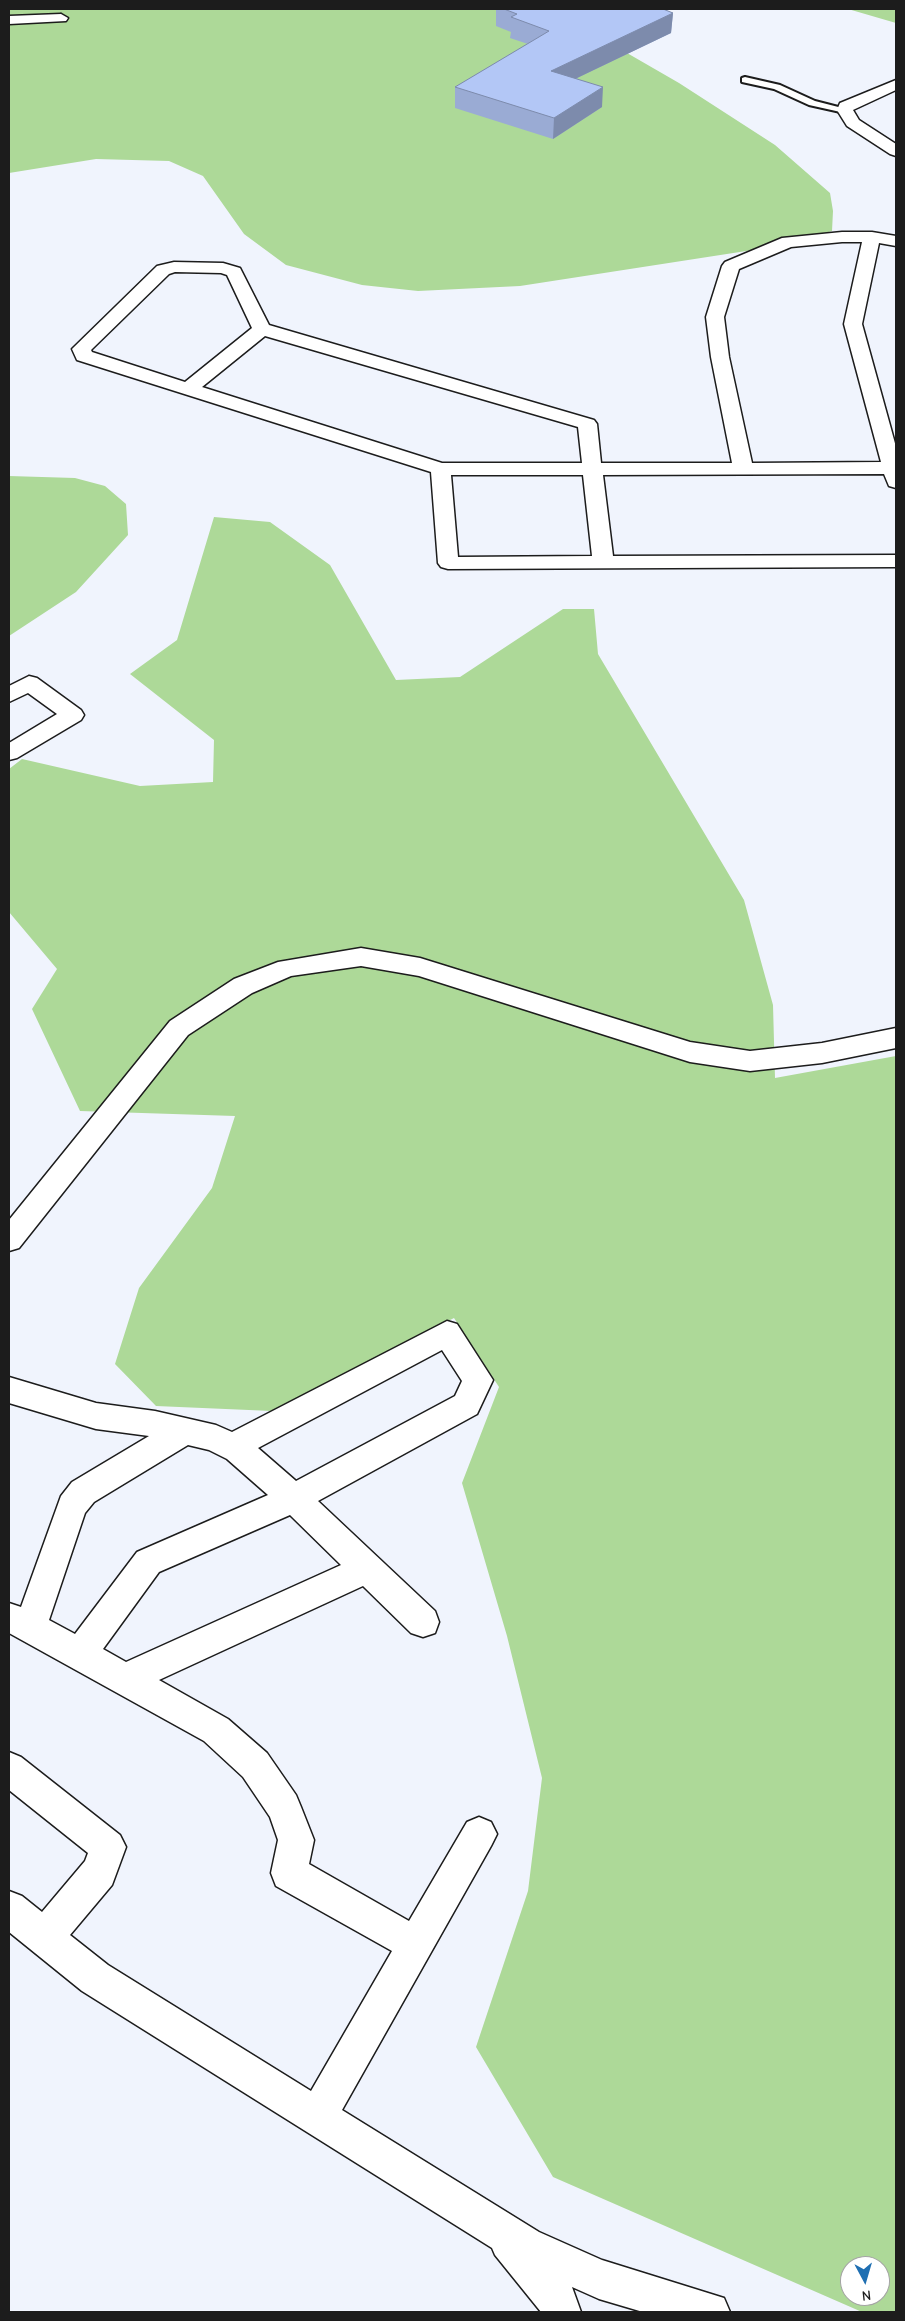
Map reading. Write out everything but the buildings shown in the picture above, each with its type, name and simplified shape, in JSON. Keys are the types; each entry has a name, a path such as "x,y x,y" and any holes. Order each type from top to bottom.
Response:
{"street":[{"path":"9,20 61,18"},
{"path":"896,85 854,102 846,106 845,110 853,122 896,151"},
{"path":"743,469 720,357 715,317 731,266 788,242 842,236 896,240"},
{"path":"603,562 592,469 587,424 262,329 234,272 223,268 174,267 164,270 80,350 84,356 441,469 592,469 743,469 895,472 853,324 872,237"},
{"path":"188,389 262,329"},
{"path":"441,469 448,563 896,561"},
{"path":"9,695 29,683 74,715 9,753"},
{"path":"9,1240 179,1028 243,986 287,968 362,957 420,967 690,1052 750,1061 822,1053 896,1038"},
{"path":"80,1654 148,1562 294,1498 466,1405 478,1380 447,1333 232,1447"},
{"path":"9,1390 96,1416 155,1424 216,1438 232,1447 294,1498 423,1622"},
{"path":"184,1431 83,1492 72,1506 19,1622 125,1678 216,1730 255,1765 284,1807 296,1840 289,1873 416,1945"},
{"path":"125,1678 366,1569"},
{"path":"9,1769 108,1847 99,1872 44,1938"},
{"path":"318,2117 480,1834"},
{"path":"9,1909 95,1978 525,2246 600,2279 710,2312"},
{"path":"499,2229 556,2298 561,2312"}],"lane":[{"path":"745,80 777,87 812,103 845,110"}],"green space":[{"path":"9,9 575,9 601,38 679,83 775,145 830,193 833,211 832,231 785,245 520,286 418,291 362,285 286,265 244,234 203,176 169,161 96,159 9,173"},
{"path":"848,9 896,9 896,23"},
{"path":"9,476 75,478 105,486 126,504 128,535 76,592 9,636"},
{"path":"214,517 270,522 330,565 396,680 460,677 563,609 594,609 598,654 744,900 773,1005 775,1078 896,1056 896,2312 862,2312 848,2306 890,2306 890,2256 840,2256 840,2302 553,2177 476,2047 528,1891 542,1778 507,1636 462,1483 499,1387 454,1318 272,1411 156,1406 115,1364 139,1288 212,1188 235,1116 80,1111 32,1009 57,969 9,912 9,769 22,759 140,786 213,782 214,740 130,674 177,640"}]}
